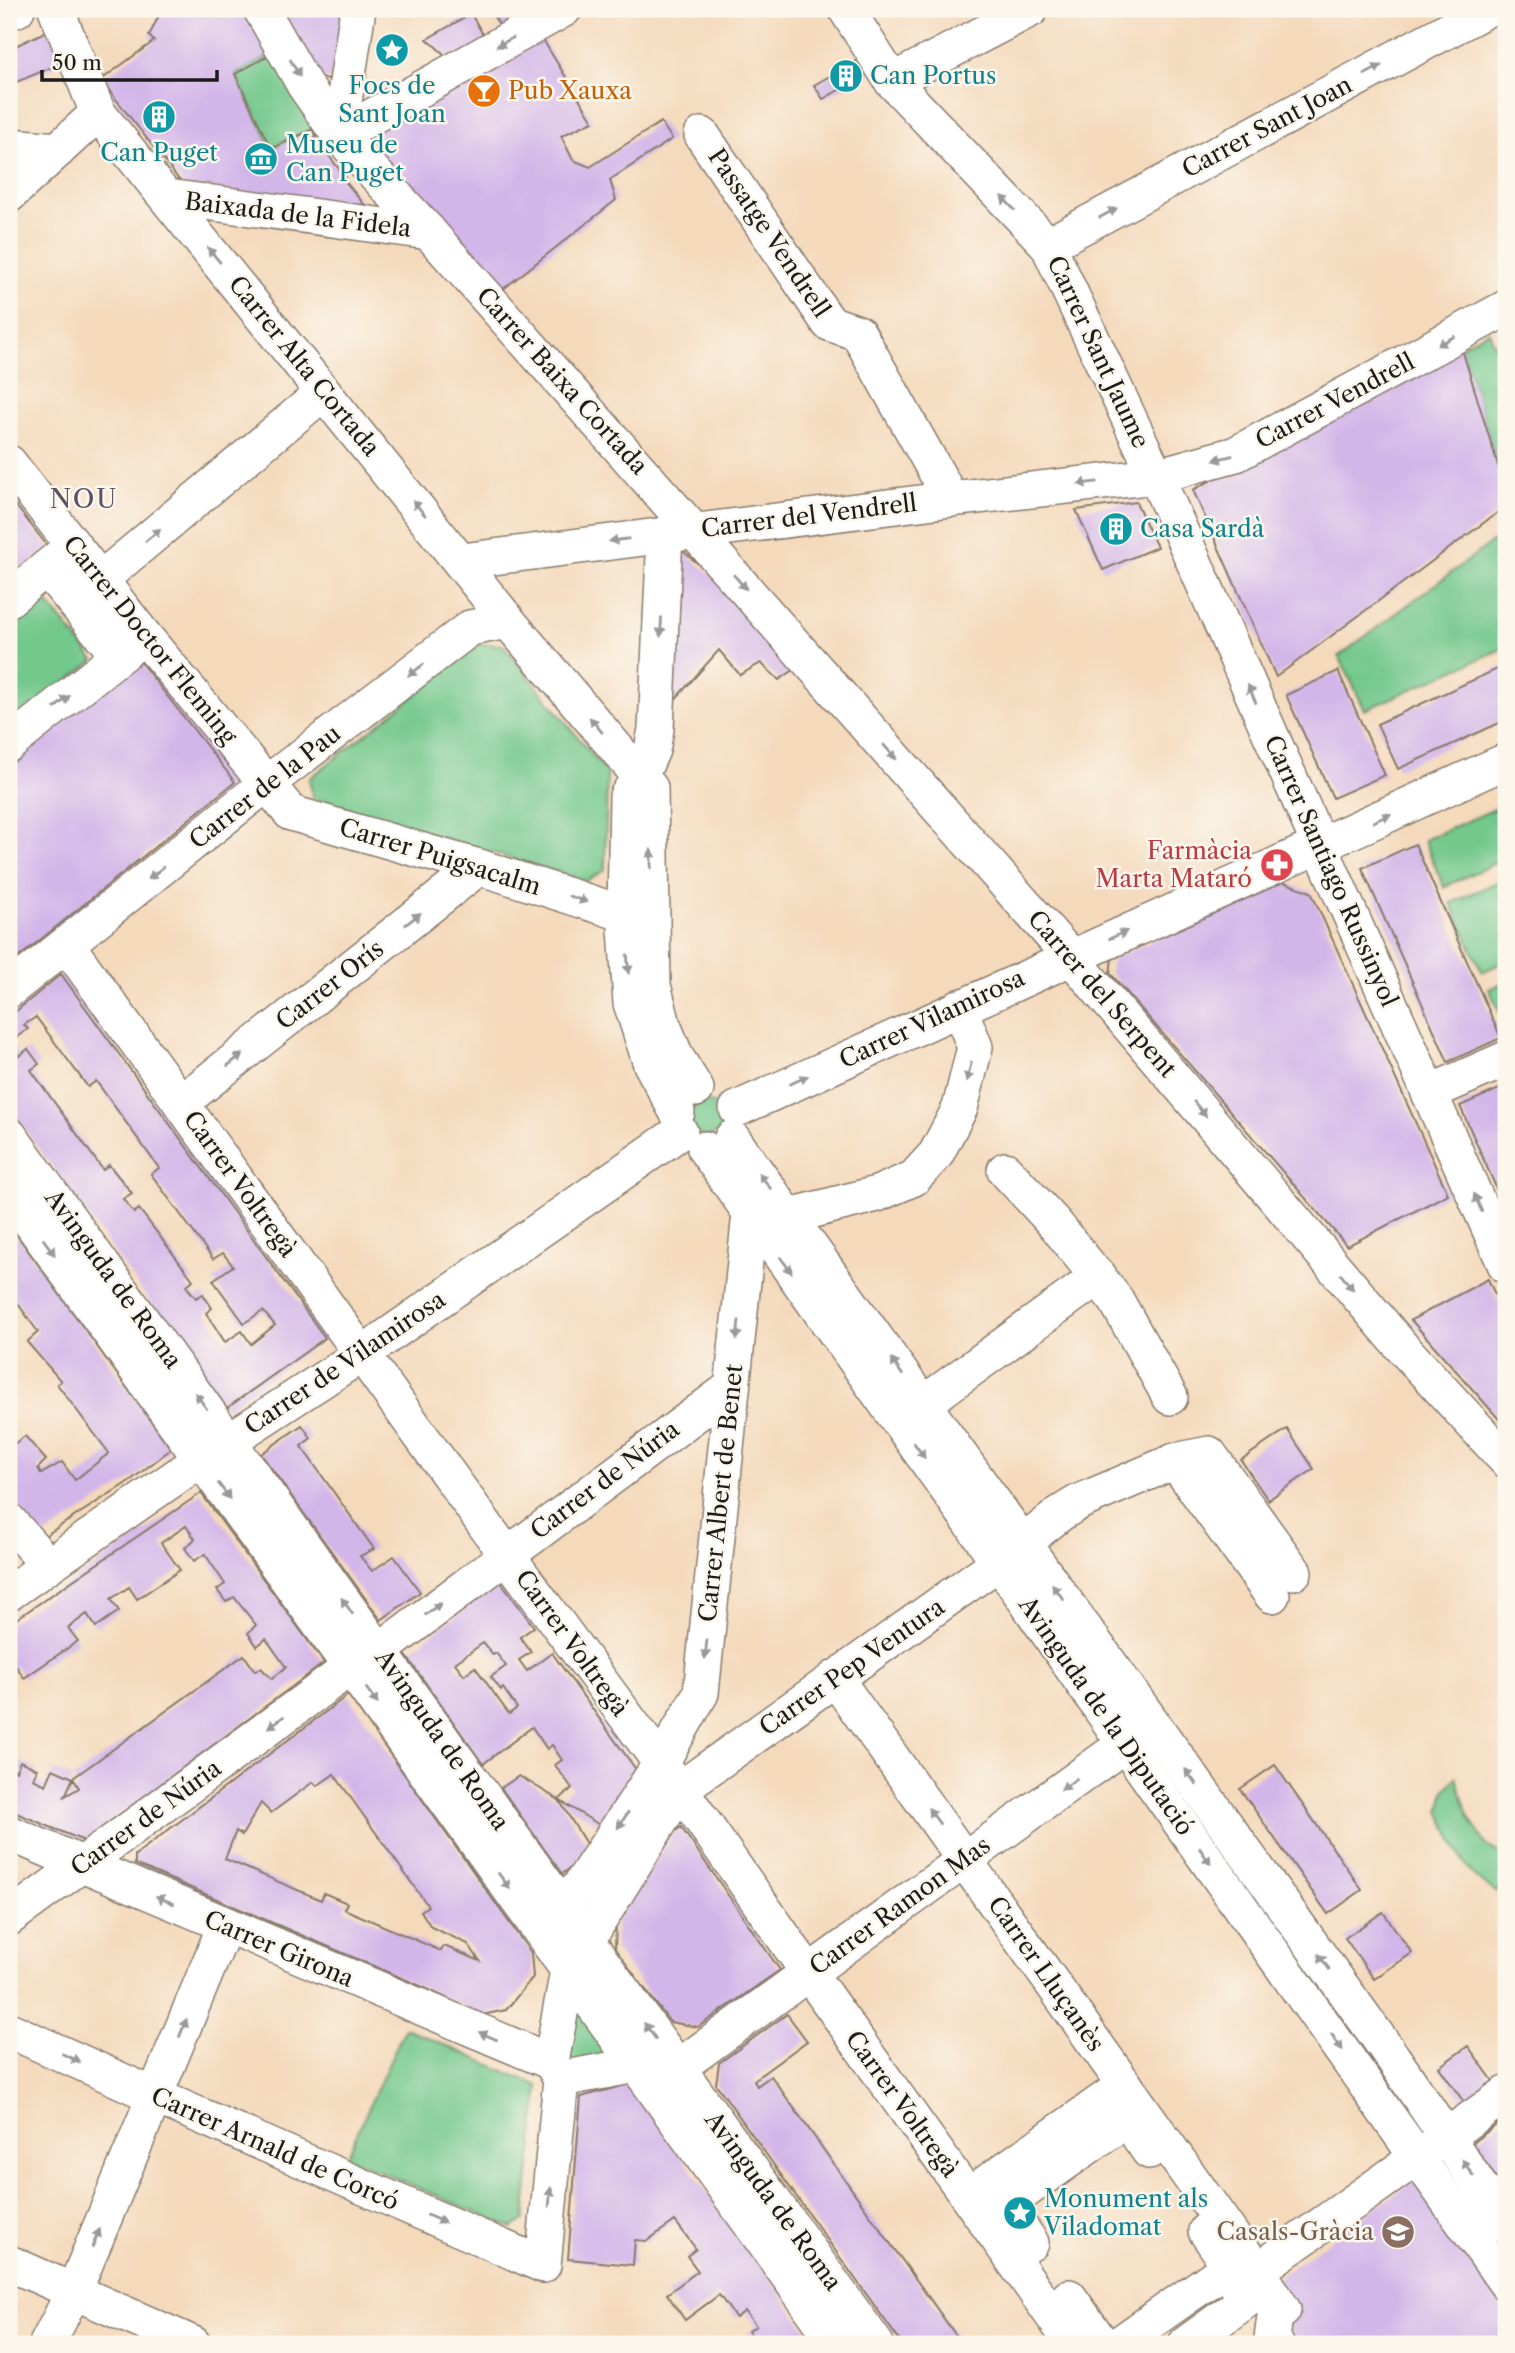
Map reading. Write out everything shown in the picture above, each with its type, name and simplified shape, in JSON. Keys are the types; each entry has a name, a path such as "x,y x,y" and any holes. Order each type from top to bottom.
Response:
{"street":[{"path":"9,12 17,9"},
{"name":"Carrer Alta Cortada","path":"56,9 99,113 508,621 640,777"},
{"name":"Carrer Baixa Cortada","path":"261,9 305,86 339,135 429,232 680,532"},
{"path":"339,135 358,9"},
{"path":"339,135 564,9"},
{"name":"Carrer Sant Jaume","path":"846,9 892,81 1048,245 1156,476"},
{"path":"892,81 1031,9"},
{"name":"Carrer Sant Joan","path":"1048,245 1487,9"},
{"path":"9,195 99,113"},
{"name":"Passatge Vendrell","path":"702,135 829,323 858,333 951,499"},
{"path":"9,146 58,150"},
{"name":"Baixada de la Fidela","path":"168,197 429,232"},
{"name":"Carrer Vendrell","path":"1156,476 1237,454 1506,308"},
{"path":"101,579 324,392"},
{"name":"Carrer Doctor Fleming","path":"9,463 101,579 132,646 266,784"},
{"name":"Carrer del Vendrell","path":"462,561 680,532 1156,476"},
{"name":"Carrer Santiago Russinyol","path":"1156,476 1506,1266"},
{"path":"680,532 652,750 640,777 627,796 625,914 631,1003 651,1064 704,1121"},
{"name":"Carrer del Serpent","path":"680,532 1070,956 1393,1336 1506,1460"},
{"path":"9,599 74,545"},
{"path":"462,561 470,628 508,621"},
{"path":"9,744 132,646 46,568"},
{"name":"Carrer de la Pau","path":"9,990 266,784 470,628"},
{"name":"Carrer Vilamirosa","path":"704,1121 1506,761"},
{"path":"640,777 650,788 653,985 663,1026 704,1121"},
{"name":"Carrer Puigsacalm","path":"266,784 291,813 479,867 625,914"},
{"name":"Carrer Orís","path":"181,1102 479,867"},
{"name":"Carrer Voltregà","path":"67,945 506,1554 671,1776 1073,2344"},
{"path":"790,1216 877,1194 914,1178 936,1154 960,1108 975,1047 959,1007"},
{"path":"1429,1093 1506,1059"},
{"name":"Avinguda de la Diputació","path":"704,1121 750,1213 1393,2058 1432,2146 1506,2283"},
{"name":"Avinguda de la Diputació","path":"704,1121 790,1216 923,1404 1125,1744 1432,2146 1506,2225"},
{"name":"Carrer de Vilamirosa","path":"9,1593 201,1460 704,1121"},
{"name":"Avinguda de Roma","path":"9,1135 230,1441 365,1659 555,1925 568,1971 837,2344"},
{"path":"1005,1170 1099,1276 1116,1300 1170,1397"},
{"name":"Avinguda de Roma","path":"9,1192 201,1460 365,1659"},
{"name":"Carrer Albert de Benet","path":"568,1971 671,1776 701,1693 750,1213"},
{"path":"923,1404 1099,1276"},
{"name":"Carrer de Núria","path":"9,1918 732,1387"},
{"name":"Carrer Pep Ventura","path":"671,1776 735,1750 1061,1513 1079,1502 1175,1461 1209,1454 1283,1584"},
{"path":"9,1521 48,1565"},
{"name":"Carrer Lluçanès","path":"835,1678 1257,2272"},
{"path":"701,1693 709,1725 723,1745 735,1750"},
{"name":"Carrer Ramon Mas","path":"677,2068 1125,1744"},
{"path":"555,1925 671,1776"},
{"name":"Carrer Girona","path":"9,1833 556,2070"},
{"name":"Avinguda de Roma","path":"555,1925 585,1940 876,2344"},
{"path":"47,2344 74,2291 225,1926"},
{"path":"568,1971 556,2070 636,2064"},
{"name":"Carrer Arnald de Corcó","path":"9,2029 155,2096 543,2265 556,2070"},
{"path":"968,2196 1125,2085"},
{"path":"1154,2344 1506,2094"},
{"path":"1102,2344 1004,2205 1127,2119 1230,2266 1119,2344"},
{"path":"9,2263 193,2344"},
{"path":"1186,2344 1267,2285 1283,2310 1275,2316 1272,2339 1276,2344"}],"green space":[{"path":"275,52 313,129 271,149 235,74"},
{"path":"1489,331 1505,372 1506,491 1461,346"},
{"path":"1506,532 1506,647 1365,710 1339,656"},
{"path":"40,593 94,660 9,730 9,618"},
{"path":"480,644 503,645 607,773 605,870 586,881 313,798 309,779"},
{"path":"1506,804 1506,858 1444,887 1424,840"},
{"path":"1506,878 1506,961 1482,972 1451,903"},
{"path":"1506,981 1506,1025 1489,989"},
{"path":"707,1102 719,1107 724,1119 719,1131 707,1136 695,1131 690,1119 695,1107"},
{"path":"1456,1777 1468,1815 1486,1845 1506,1857 1506,1895 1502,1888 1495,1892 1472,1874 1460,1856 1440,1811 1445,1790"},
{"path":"576,1984 623,2056 567,2066"},
{"path":"405,2028 539,2086 524,2220 512,2228 346,2157"}],"building":[{"path":"162,9 252,9 275,52 235,74 271,149 313,129 316,139 346,178 344,180 368,209 184,186 101,80 154,41 149,36"},
{"path":"268,9 348,9 337,80 305,76"},
{"path":"489,9 546,9 504,32"},
{"path":"471,14 488,43 454,63 427,39"},
{"path":"51,29 65,62 9,85 9,49"},
{"path":"540,35 593,121 561,136 573,160 590,167 661,122 672,139 610,180 616,200 502,290 359,134"},
{"name":"Can Portus","path":"870,53 878,68 823,99 814,85"},
{"path":"1461,346 1506,491 1505,507 1276,677 1193,490"},
{"path":"9,497 49,548 9,581"},
{"name":"Casa Sardà","path":"1136,502 1157,547 1103,570 1076,510"},
{"path":"679,548 753,609 801,665 779,680 761,663 740,675 719,650 671,704"},
{"path":"138,659 235,782 9,965 9,763"},
{"path":"1506,665 1506,720 1398,769 1377,724"},
{"path":"1338,671 1385,775 1333,798 1286,695"},
{"path":"1415,844 1501,1038 1448,1062 1362,868"},
{"path":"1283,882 1311,892 1448,1194 1347,1246 1110,973 1112,959"},
{"path":"61,974 325,1338 227,1408 9,1107 9,1017","holes":["36,1017 88,1087 96,1081 159,1168 151,1174 213,1259 223,1253 233,1266 213,1280 244,1323 263,1311 275,1325 251,1344 242,1331 225,1342 206,1313 212,1308 203,1294 196,1298 186,1286 193,1280 139,1209 134,1213 123,1199 132,1193 109,1165 103,1170 31,1070 39,1064 28,1049 19,1056 10,1042 28,1029 24,1025"]},
{"path":"1506,1086 1506,1210 1460,1106"},
{"path":"9,1224 171,1449 131,1480 43,1537 9,1496 9,1437 14,1444 25,1436 46,1460 38,1468 41,1474 62,1462 75,1480 109,1453 57,1384 61,1381 27,1342 38,1332 9,1291"},
{"path":"1488,1279 1506,1319 1506,1427 1411,1320"},
{"path":"302,1425 311,1438 301,1446 374,1549 360,1556 372,1571 394,1556 420,1592 381,1620 261,1454"},
{"path":"1287,1429 1314,1469 1268,1500 1241,1460"},
{"path":"201,1493 324,1663 84,1841 9,1810 9,1768 16,1771 20,1761 37,1769 33,1779 46,1785 53,1769 73,1778 244,1655 255,1671 261,1668 272,1679 286,1667 266,1639 257,1646 248,1633 256,1625 234,1597 226,1602 217,1590 225,1584 205,1554 194,1561 185,1548 195,1539 186,1526 161,1543 180,1570 137,1599 129,1587 111,1599 119,1611 96,1627 87,1614 68,1628 78,1641 24,1678 16,1666 9,1671 9,1624","holes":["73,1778 79,1788 65,1796"]},
{"path":"501,1582 534,1627 520,1637 531,1652 519,1660 527,1671 552,1653 637,1771 601,1826 559,1800 572,1788 555,1765 562,1760 552,1745 547,1749 532,1727 483,1764 405,1654","holes":["483,1643 493,1655 496,1653 506,1666 491,1677 501,1690 503,1688 517,1708 509,1714 475,1667 464,1675 455,1663"]},
{"path":"348,1695 531,1953 533,1977 506,2010 482,2015 135,1864 135,1855","holes":["334,1774 428,1906 421,1911 431,1927 468,1944 480,1961 444,1946 441,1951 344,1909 347,1903 324,1893 321,1900 225,1859 236,1831 242,1835 261,1803 271,1813 313,1782 317,1786"]},
{"path":"1275,1765 1362,1890 1328,1914 1240,1789"},
{"path":"519,1776 559,1800 588,1847 576,1864 562,1874 501,1788"},
{"path":"681,1827 780,1970 698,2027 670,2022 615,1949 616,1920 674,1832"},
{"path":"1383,1912 1412,1953 1374,1979 1345,1938"},
{"path":"787,2014 807,2041 754,2080 757,2086 771,2076 962,2344 902,2344 716,2084 719,2063"},
{"path":"1468,2046 1493,2081 1464,2102 1439,2067"},
{"path":"629,2084 817,2344 758,2344 748,2331 756,2326 745,2311 736,2318 719,2295 685,2320 667,2294 698,2271 687,2256 696,2249 675,2221 647,2241 635,2240 633,2265 568,2259 581,2097"},
{"path":"1506,2118 1506,2192 1472,2143"},
{"name":"Casals-Gràcia","path":"1416,2179 1506,2307 1506,2344 1276,2344 1267,2285"}],"place":[{"name":"Focs de Sant Joan","path":"392,50"},
{"name":"Can Portus","path":"846,76"},
{"name":"Pub Xauxa","path":"484,91"},
{"name":"Can Puget","path":"159,117"},
{"name":"Museu de Can Puget","path":"261,159"},
{"name":"Casa Sardà","path":"1116,529"},
{"name":"Farmàcia Marta Mataró","path":"1277,865"},
{"name":"Monument als Viladomat","path":"1020,2213"},
{"name":"Casals-Gràcia","path":"1398,2232"}],"district":[{"name":"NOU","path":"84,499"}]}
